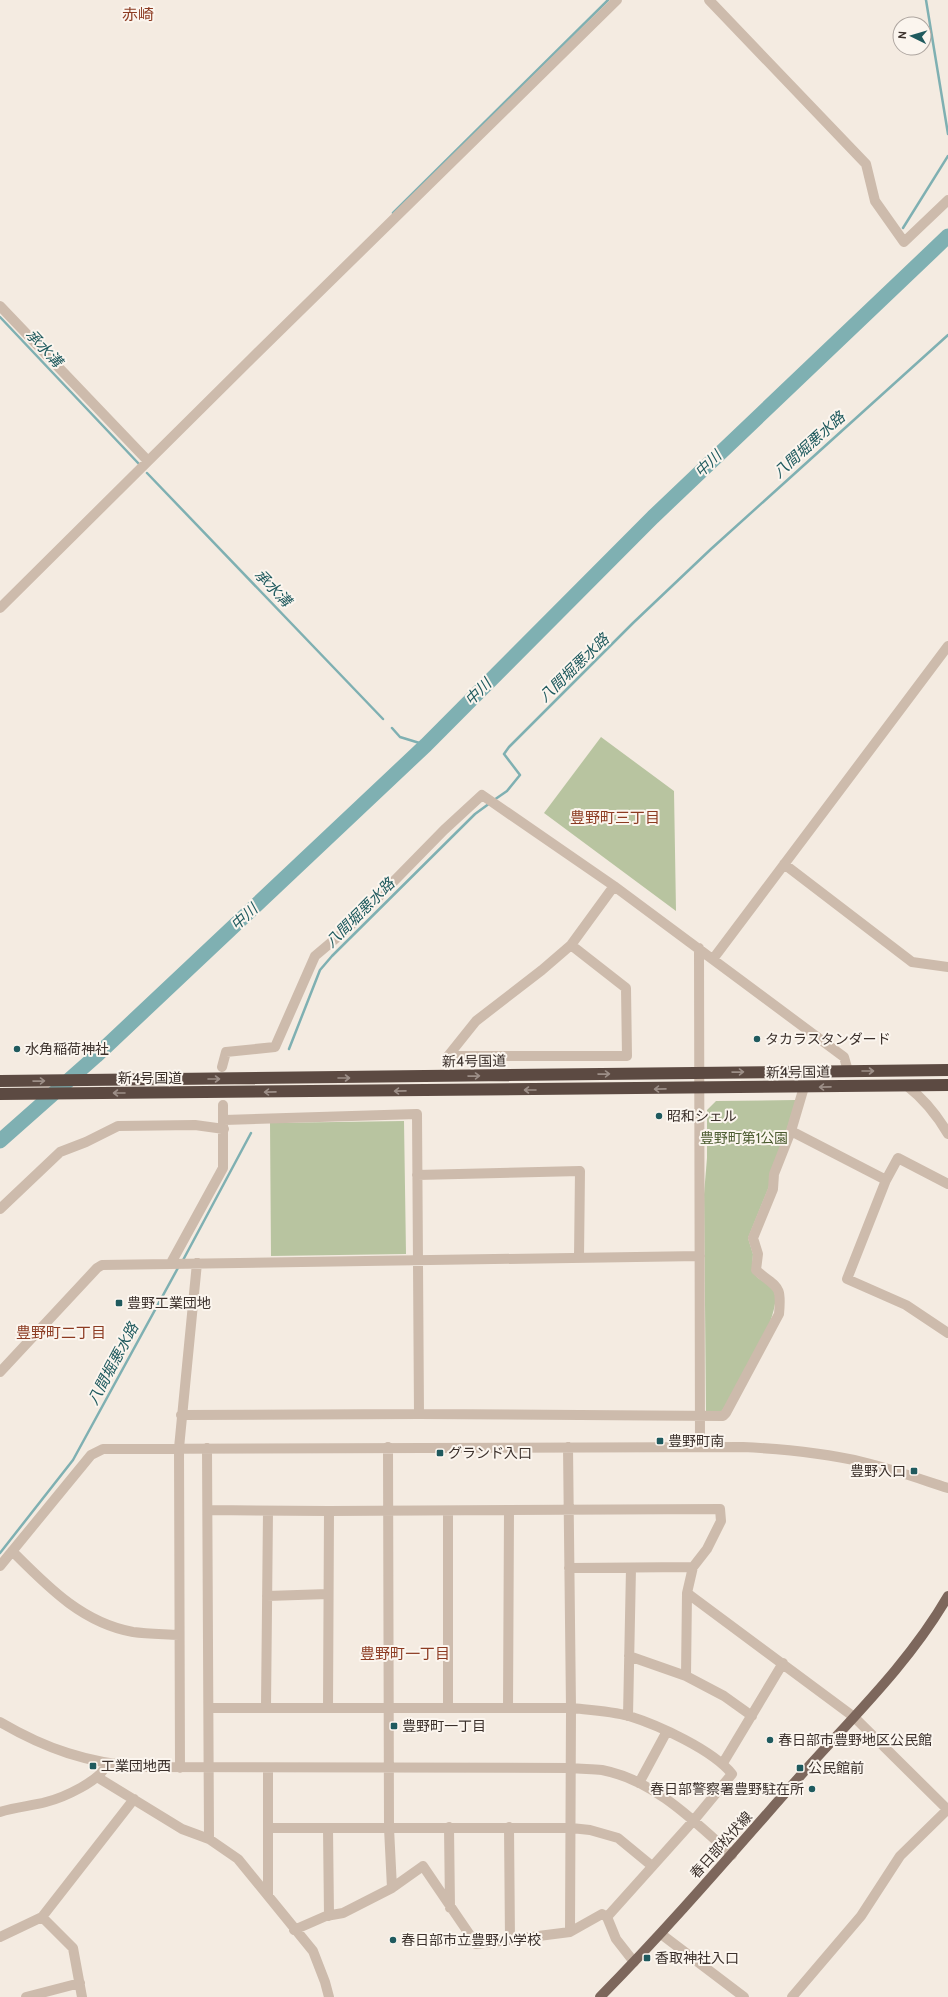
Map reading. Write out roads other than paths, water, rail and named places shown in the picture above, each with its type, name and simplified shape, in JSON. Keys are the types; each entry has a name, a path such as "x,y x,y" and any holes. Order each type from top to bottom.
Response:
{"highway":[{"name":"新4号国道","path":"0,1081 948,1070"},
{"name":"新4号国道","path":"0,1094 948,1085"}],"main road":[{"name":"春日部松伏線","path":"600,1997 661,1934 732,1855 909,1653 934,1620 948,1596"}],"street":[{"path":"0,608 616,0"},
{"path":"709,0 866,164 875,201 904,242 948,200"},
{"path":"0,306 148,461"},
{"path":"713,959 948,646"},
{"path":"222,1067 226,1052 274,1047 315,956 358,918 450,825 482,795 614,886 844,1057 848,1071"},
{"path":"784,864 912,962 948,967"},
{"path":"571,945 626,988 627,1056 448,1056 476,1020 542,970 571,945 614,886"},
{"path":"698,948 700,1446"},
{"path":"906,1085 918,1094 939,1118 948,1134"},
{"path":"181,1415 419,1414 723,1416 779,1314 781,1296 778,1287 756,1270 758,1254 753,1238 773,1189 774,1174 791,1131 804,1087"},
{"path":"173,1263 223,1168 223,1105"},
{"path":"0,1209 60,1152 86,1142 109,1129 118,1126 224,1124 417,1114 419,1414"},
{"path":"791,1131 886,1180"},
{"path":"948,1184 898,1158 886,1180 847,1279 906,1305 948,1333"},
{"path":"417,1175 580,1170 579,1257"},
{"path":"2,1367 98,1268 108,1265 418,1259 700,1256"},
{"path":"180,1768 179,1448 192,1263"},
{"path":"0,1566 91,1455 98,1450 103,1449 700,1446 776,1449 836,1457 894,1470 948,1488"},
{"path":"568,1447 567,1510 571,1708 570,1932"},
{"path":"207,1448 209,1839"},
{"path":"388,1448 389,1828 392,1888"},
{"path":"208,1510 448,1511 720,1509 721,1521 707,1549 693,1567 687,1593 686,1676"},
{"path":"508,1708 509,1510"},
{"path":"266,1707 268,1511"},
{"path":"328,1708 329,1511"},
{"path":"448,1511 448,1708"},
{"path":"12,1551 64,1601 100,1622 133,1632 179,1635"},
{"path":"569,1568 693,1567"},
{"path":"628,1716 628,1656 631,1568"},
{"path":"687,1593 854,1716 948,1810 900,1856 861,1916 792,1997"},
{"path":"267,1596 328,1594"},
{"path":"628,1656 686,1676 724,1696 752,1716"},
{"path":"724,1763 783,1663"},
{"path":"208,1708 571,1708 628,1716 667,1731 724,1763 732,1774 694,1820 607,1917"},
{"path":"0,1722 25,1737 77,1757 141,1768 571,1768 602,1770 639,1783 694,1820 732,1855"},
{"path":"639,1783 667,1731"},
{"path":"0,1812 47,1802 75,1791 97,1777 106,1767 107,1763"},
{"path":"268,1768 268,1895"},
{"path":"97,1777 182,1830 209,1839 238,1859 268,1895 294,1930 313,1951 329,1997"},
{"path":"0,1937 42,1917 134,1799"},
{"path":"450,1827 450,1908"},
{"path":"509,1827 510,1940"},
{"path":"268,1828 571,1828 590,1830 618,1838 652,1866"},
{"path":"328,1828 329,1916"},
{"path":"294,1930 329,1916 343,1913 392,1888 423,1866 450,1908 476,1944 570,1932 602,1914 607,1917 616,1939 634,1962"},
{"path":"42,1917 73,1948 82,1997"},
{"path":"661,1934 744,1997"},
{"path":"26,1997 80,1983"}],"waterway":[{"path":"393,213 608,0"},
{"path":"926,0 948,134"},
{"path":"903,228 948,156"},
{"name":"中川","path":"0,1141 96,1056 426,745 653,517 948,236"},
{"name":"承水溝","path":"0,317 139,464"},
{"name":"八間堀悪水路","path":"494,800 507,791 520,775 504,754 509,747 633,623 711,549 948,335"},
{"name":"承水溝","path":"147,473 383,719"},
{"name":"承水溝","path":"392,728 400,737 426,745"},
{"name":"八間堀悪水路","path":"289,1049 320,970 332,956 475,814 490,803"},
{"name":"八間堀悪水路","path":"182,1262 251,1133"},
{"name":"八間堀悪水路","path":"0,1553 73,1460 179,1266"}],"place":[{"name":"タカラスタンダード","path":"757,1039"},
{"name":"水角稲荷神社","path":"17,1049"},
{"name":"昭和シェル","path":"659,1116"},
{"name":"豊野工業団地","path":"119,1303"},
{"name":"豊野町南","path":"660,1441"},
{"name":"グランド入口","path":"440,1453"},
{"name":"豊野入口","path":"914,1471"},
{"name":"豊野町一丁目","path":"394,1726"},
{"name":"春日部市豊野地区公民館","path":"770,1740"},
{"name":"工業団地西","path":"93,1766"},
{"name":"公民館前","path":"800,1768"},
{"name":"春日部警察署豊野駐在所","path":"812,1789"},
{"name":"春日部市立豊野小学校","path":"393,1940"},
{"name":"香取神社入口","path":"647,1958"}],"district":[{"name":"赤崎","path":"138,14"},
{"name":"豊野町三丁目","path":"615,818"},
{"name":"豊野町二丁目","path":"61,1333"},
{"name":"豊野町一丁目","path":"405,1654"}],"park label":[{"name":"豊野町第1公園","path":"744,1138"}]}
